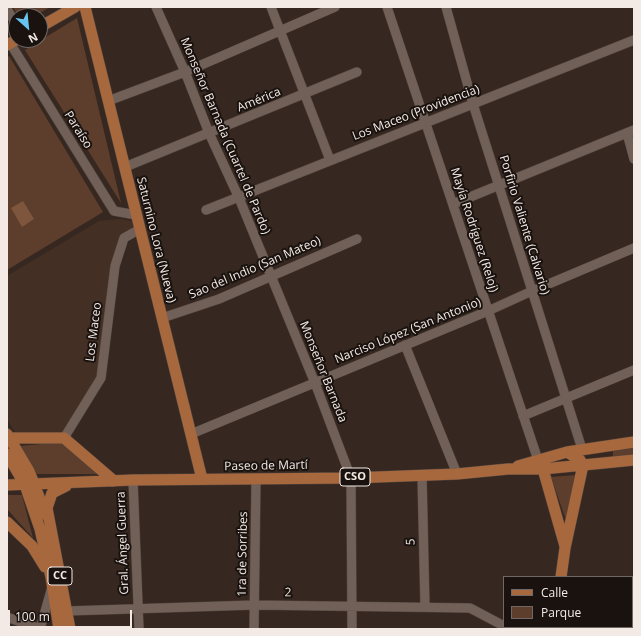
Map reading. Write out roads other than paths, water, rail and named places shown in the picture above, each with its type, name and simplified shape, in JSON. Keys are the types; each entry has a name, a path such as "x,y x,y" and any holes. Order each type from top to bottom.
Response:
{"main road":[{"path":"48,22 75,7"},
{"name":"Saturnino Lora (Nueva)","path":"85,7 202,479"},
{"path":"8,436 64,438 114,481"},
{"name":"CC","path":"8,436 49,523 70,629"},
{"path":"565,548 541,465 550,456 582,449 634,442"},
{"path":"582,449 588,457 602,464"},
{"path":"561,576 565,548 584,466 580,460 567,452"},
{"name":"CC","path":"7,454 30,485 51,581 59,629"},
{"name":"Paseo de Martí","path":"7,485 133,480 351,478 457,474 541,465 584,466 634,460"},
{"path":"49,523 47,508 52,493 75,483"},
{"path":"7,522 32,546 51,581"}],"street":[{"name":"Monseñor Barnada (Cuartel de Pardo)","path":"156,7 185,72 209,133 239,198 271,276"},
{"path":"271,7 330,160"},
{"path":"108,101 185,72 335,7"},
{"name":"Mayía Rodríguez (Reloj)","path":"387,7 523,416 541,465"},
{"name":"Porfirio Valiente (Calvario)","path":"446,7 473,104 582,449"},
{"name":"Los Maceo (Providencia)","path":"206,210 634,40"},
{"name":"Paraíso","path":"14,48 114,211 136,215"},
{"name":"América","path":"125,167 357,72"},
{"path":"453,204 630,131 634,159"},
{"name":"Los Maceo","path":"64,438 101,378 115,266 124,238 140,229"},
{"name":"Sao del Indio (San Mateo)","path":"162,318 219,299 356,238"},
{"name":"Narciso López (San Antonio)","path":"191,434 488,311 634,248"},
{"name":"Monseñor Barnada","path":"271,276 315,382 351,478"},
{"path":"405,345 457,474"},
{"path":"523,416 634,370"},
{"name":"5","path":"422,475 425,607"},
{"path":"351,478 352,629"},
{"name":"1ra de Sorribes","path":"254,629 256,479"},
{"name":"Gral. Ángel Guerra","path":"133,480 139,629"},
{"path":"7,617 40,629 51,581"},
{"name":"2","path":"67,611 254,605 470,608 503,625"}]}
